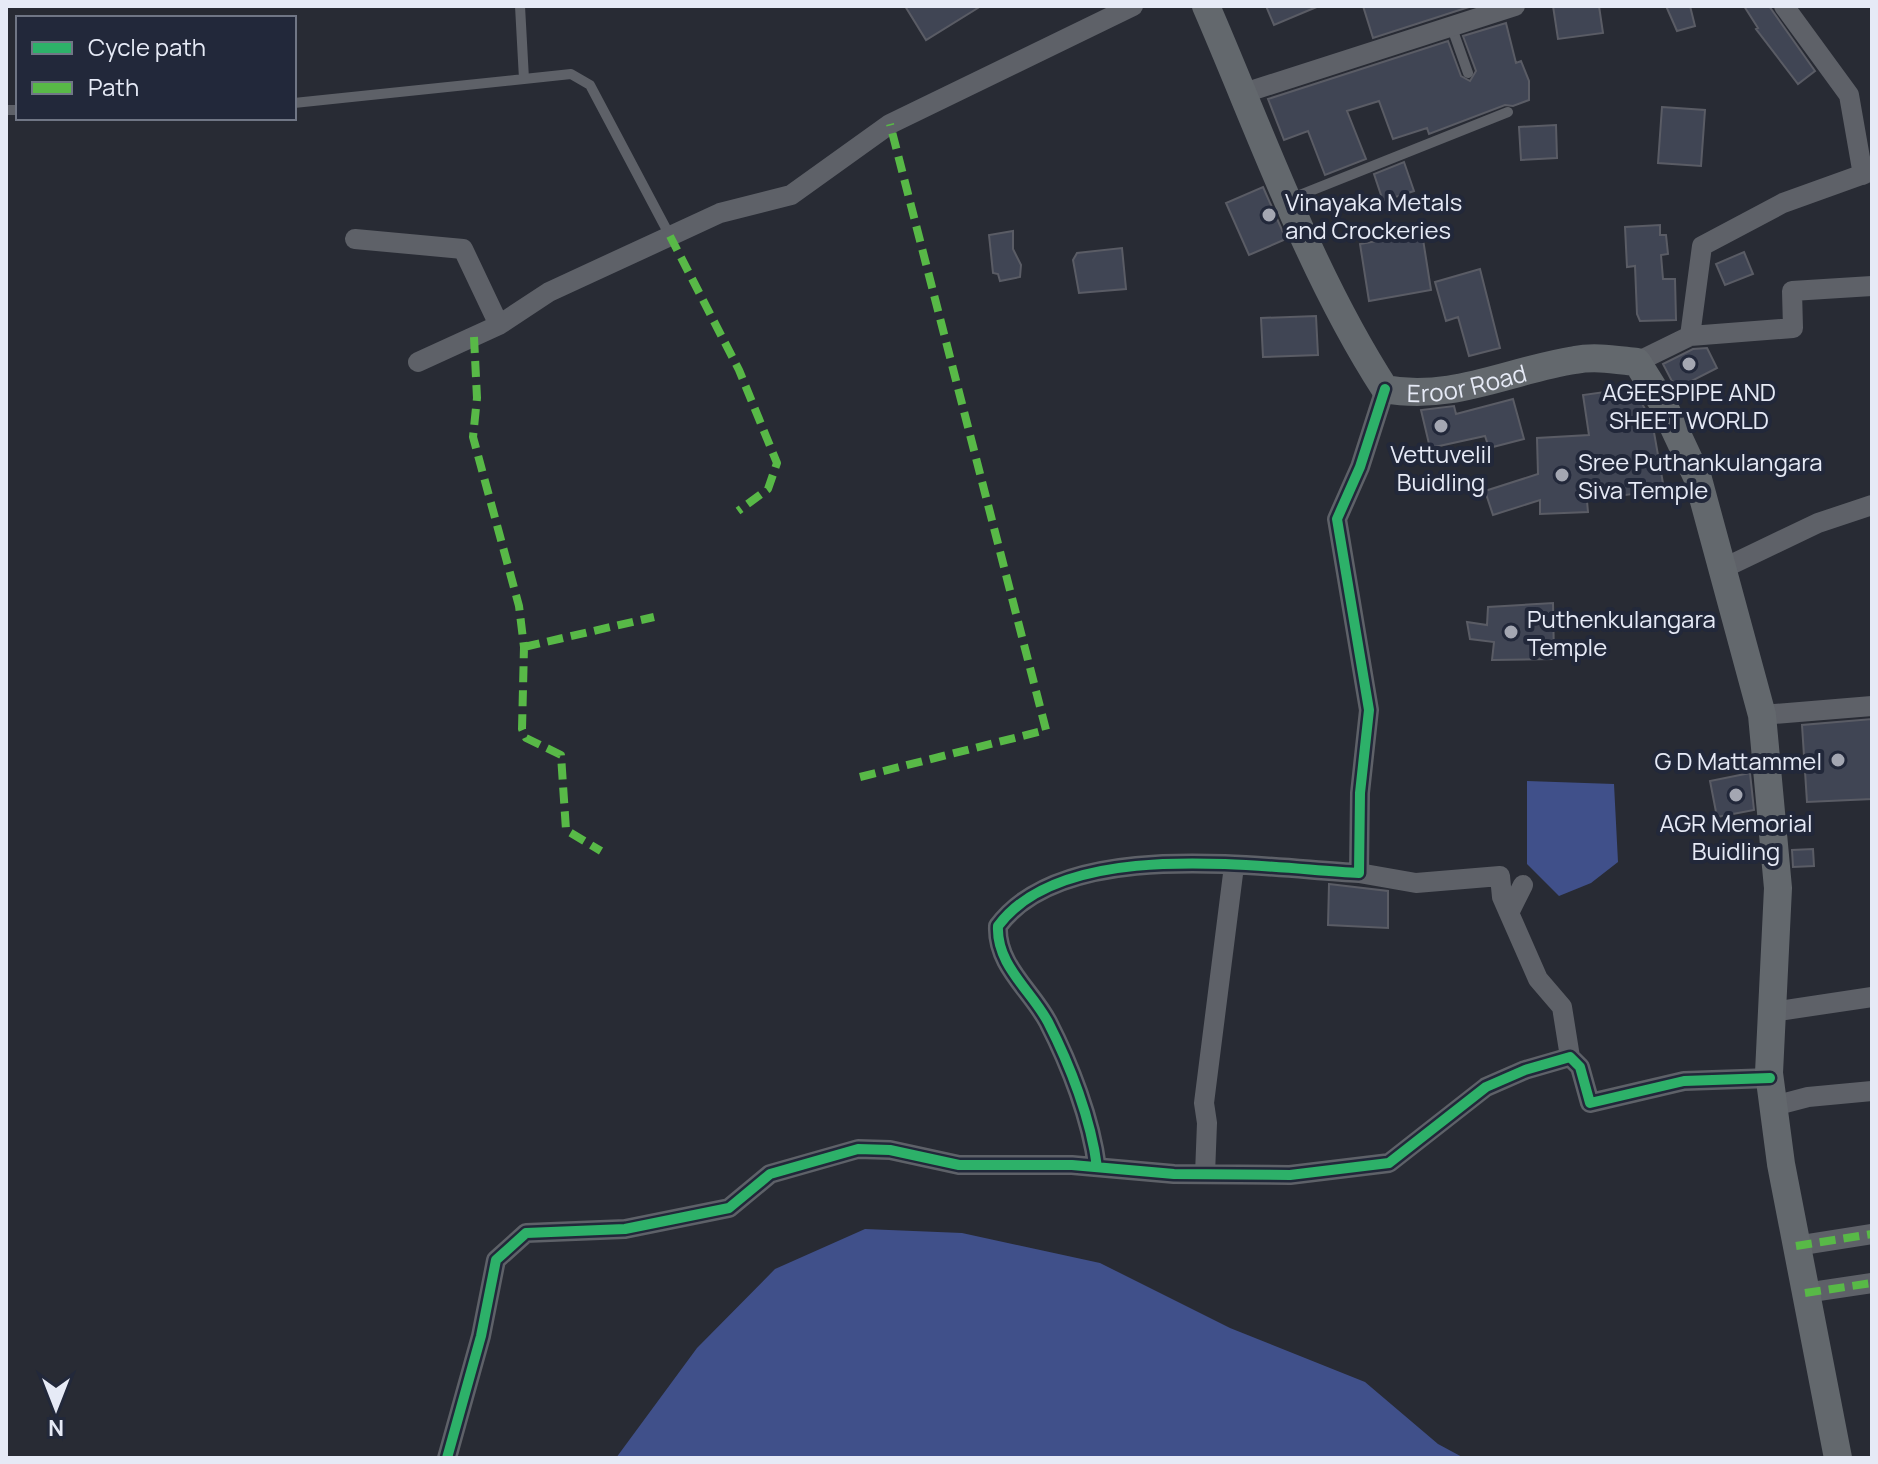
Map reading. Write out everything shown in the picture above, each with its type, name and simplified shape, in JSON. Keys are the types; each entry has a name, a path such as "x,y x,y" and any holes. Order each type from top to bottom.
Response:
{"main road":[{"name":"Eroor Road","path":"1206,6 1289,199 1352,335 1385,389 1409,393 1445,392 1576,359 1637,362"},
{"path":"1637,362 1662,402 1698,479 1726,573 1762,715 1778,888 1770,1078 1796,1246 1838,1458"}],"street":[{"path":"418,362 499,325 549,292 720,213 791,195 890,124 1133,6"},
{"path":"1244,93 1515,6"},
{"path":"1690,336 1702,246 1783,203 1867,173 1849,95 1784,6"},
{"path":"355,239 463,249 499,325"},
{"path":"1637,362 1690,336 1793,328 1792,291 1872,286"},
{"path":"1359,873 1360,793 1369,710 1337,519 1360,467 1385,389"},
{"path":"1726,573 1818,523 1872,505"},
{"path":"1762,715 1872,706"},
{"path":"1097,1167 1093,1139 1047,1020 1002,954 998,926 1008,912 1053,884 1111,868 1184,862 1359,873 1416,883 1500,876 1502,897 1538,979 1562,1007 1570,1057 1580,1067 1590,1103 1684,1081 1770,1078"},
{"path":"1205,1174 1207,1123 1204,1103 1234,866"},
{"path":"1509,913 1523,885"},
{"path":"1772,1012 1872,997"},
{"path":"447,1458 481,1336 496,1260 526,1233 625,1229 729,1208 770,1174 858,1149 890,1150 959,1165 1097,1167 1205,1174 1290,1175 1389,1163 1486,1087 1525,1070 1570,1057"},
{"path":"1774,1106 1808,1097 1872,1091"},
{"path":"1796,1246 1872,1234"},
{"path":"1805,1293 1872,1283"}],"lane":[{"path":"520,6 524,79"},
{"path":"1452,28 1468,73"},
{"path":"296,103 571,74 590,85 670,236"},
{"path":"1289,199 1508,112"}],"water":[{"path":"1527,781 1614,784 1618,862 1591,883 1559,896 1527,864"},
{"path":"865,1229 962,1233 1100,1263 1230,1328 1365,1382 1438,1444 1464,1458 616,1458 697,1348 775,1269"}],"building":[{"path":"905,6 981,6 926,40"},
{"path":"1266,6 1319,6 1274,25"},
{"path":"1363,6 1472,6 1373,38"},
{"path":"1553,6 1599,6 1603,33 1558,39"},
{"path":"1666,6 1690,6 1695,26 1677,31"},
{"path":"1744,6 1769,6 1815,71 1798,84 1756,29"},
{"path":"1506,23 1516,63 1521,61 1529,81 1529,100 1513,106 1505,105 1429,134 1427,128 1393,139 1379,101 1347,111 1366,159 1325,175 1308,131 1284,140 1268,99 1448,41 1461,76 1470,81 1476,71 1463,36"},
{"path":"1662,107 1705,110 1701,166 1658,163"},
{"path":"1556,125 1557,158 1521,160 1519,127"},
{"path":"1404,162 1414,191 1383,201 1374,174"},
{"path":"1263,187 1286,239 1249,255 1226,203"},
{"path":"1660,225 1660,235 1666,235 1668,254 1661,255 1663,279 1675,279 1676,320 1640,321 1635,266 1627,267 1625,227"},
{"path":"1013,231 1013,249 1021,265 1020,277 1000,281 998,274 993,273 989,235"},
{"path":"1422,233 1431,290 1369,301 1360,244"},
{"path":"1122,248 1126,289 1079,293 1073,260 1077,253"},
{"path":"1744,252 1753,274 1725,285 1716,264"},
{"path":"1480,269 1500,348 1469,356 1458,317 1446,321 1435,282"},
{"path":"1316,316 1318,355 1263,357 1261,318"},
{"name":"AGEESPIPE AND SHEET WORLD","path":"1707,348 1717,368 1676,389 1663,364 1693,349"},
{"path":"1633,388 1652,421 1664,489 1587,501 1588,512 1540,514 1540,500 1493,515 1485,491 1538,474 1537,438 1589,435 1583,395"},
{"path":"1513,399 1524,439 1489,448 1485,436 1430,448 1421,410 1454,406 1456,414"},
{"name":"Puthenkulangara Temple","path":"1553,603 1554,659 1492,660 1494,642 1470,639 1467,622 1487,625 1488,607"},
{"name":"G D Mattammel","path":"1872,719 1872,799 1807,802 1802,725"},
{"name":"AGR Memorial Buidling","path":"1750,773 1754,810 1717,817 1710,781"},
{"path":"1813,849 1814,866 1793,867 1792,850"},
{"path":"1329,884 1388,891 1388,928 1328,925"}],"marked path":[{"path":"860,777 1046,730 890,124"},
{"path":"670,236 739,370 777,463 768,489 738,511"},
{"path":"474,337 477,398 473,437 519,606 524,647 522,729 526,738 561,755 566,830 601,851"},
{"path":"524,647 654,617"},
{"path":"1796,1246 1872,1234"},
{"path":"1805,1293 1872,1283"}],"cycle path":[{"path":"1097,1167 1085,1111 1072,1074 1041,1010 1008,965 999,940 998,926 1029,898 1069,879 1116,868 1219,864 1359,873 1360,793 1369,710 1337,519 1360,467 1385,389"},
{"path":"447,1458 481,1336 496,1260 526,1233 625,1229 729,1208 770,1174 858,1149 890,1150 959,1165 1072,1165 1174,1174 1290,1175 1389,1163 1486,1087 1525,1070 1570,1057 1580,1067 1590,1103 1684,1081 1770,1078"}],"place":[{"name":"Vinayaka Metals and Crockeries","path":"1269,215"},
{"name":"AGEESPIPE AND SHEET WORLD","path":"1689,364"},
{"name":"Vettuvelil Buidling","path":"1441,426"},
{"name":"Sree Puthankulangara Siva Temple","path":"1562,475"},
{"name":"Puthenkulangara Temple","path":"1511,632"},
{"name":"G D Mattammel","path":"1838,760"},
{"name":"AGR Memorial Buidling","path":"1736,795"}]}
